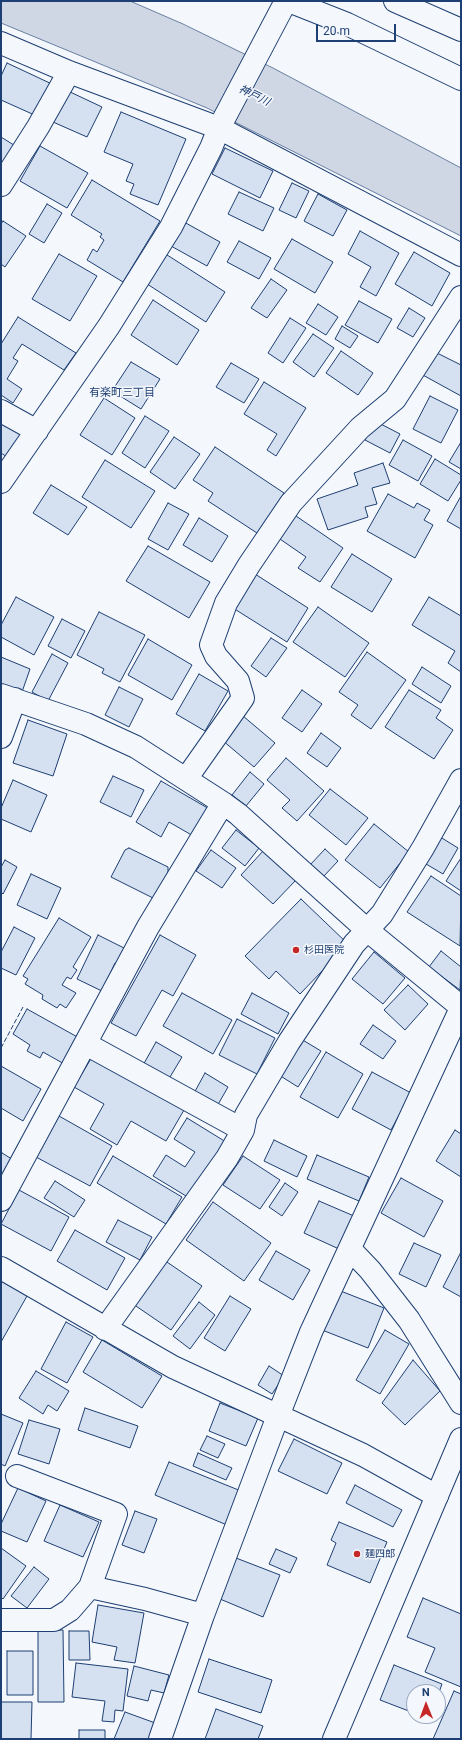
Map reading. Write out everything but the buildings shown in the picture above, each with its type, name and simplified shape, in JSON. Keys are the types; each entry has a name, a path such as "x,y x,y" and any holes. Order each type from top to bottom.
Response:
{"street":[{"path":"1,482 109,326 171,227 211,148 219,128 269,32 288,1 347,24 461,79"},
{"path":"395,1 461,30"},
{"path":"1,43 69,72 219,128 461,255"},
{"path":"1,185 38,127 69,72"},
{"path":"186,779 243,698 238,681 216,656 211,645 230,597 291,502 360,428 396,399 461,297"},
{"path":"1,411 37,431"},
{"path":"1,737 8,697 86,724 136,747 238,814 367,930 461,1008 311,1332 203,1615 160,1739"},
{"path":"105,1329 227,1158 243,1130 246,1115 290,1042 354,944 386,908 424,848 461,780"},
{"path":"1,1200 148,927 223,803"},
{"path":"86,1044 243,1130"},
{"path":"350,1248 370,1270 409,1320 461,1404"},
{"path":"1,1268 173,1367 363,1455 437,1496"},
{"path":"334,1739 461,1439"},
{"path":"1,1620 54,1620 70,1610 90,1588 116,1514 17,1476"},
{"path":"90,1588 145,1598 203,1615"}],"water":[{"name":"神戸川","path":"1,1 130,1 183,24 273,68 461,168 461,236 207,108 1,23"}],"fence":[{"path":"1,1048 23,1007"}],"place":[{"name":"杉田医院","path":"296,950"},
{"name":"麺四郎","path":"357,1554"}],"district":[{"name":"有楽町三丁目","path":"122,393"}]}
